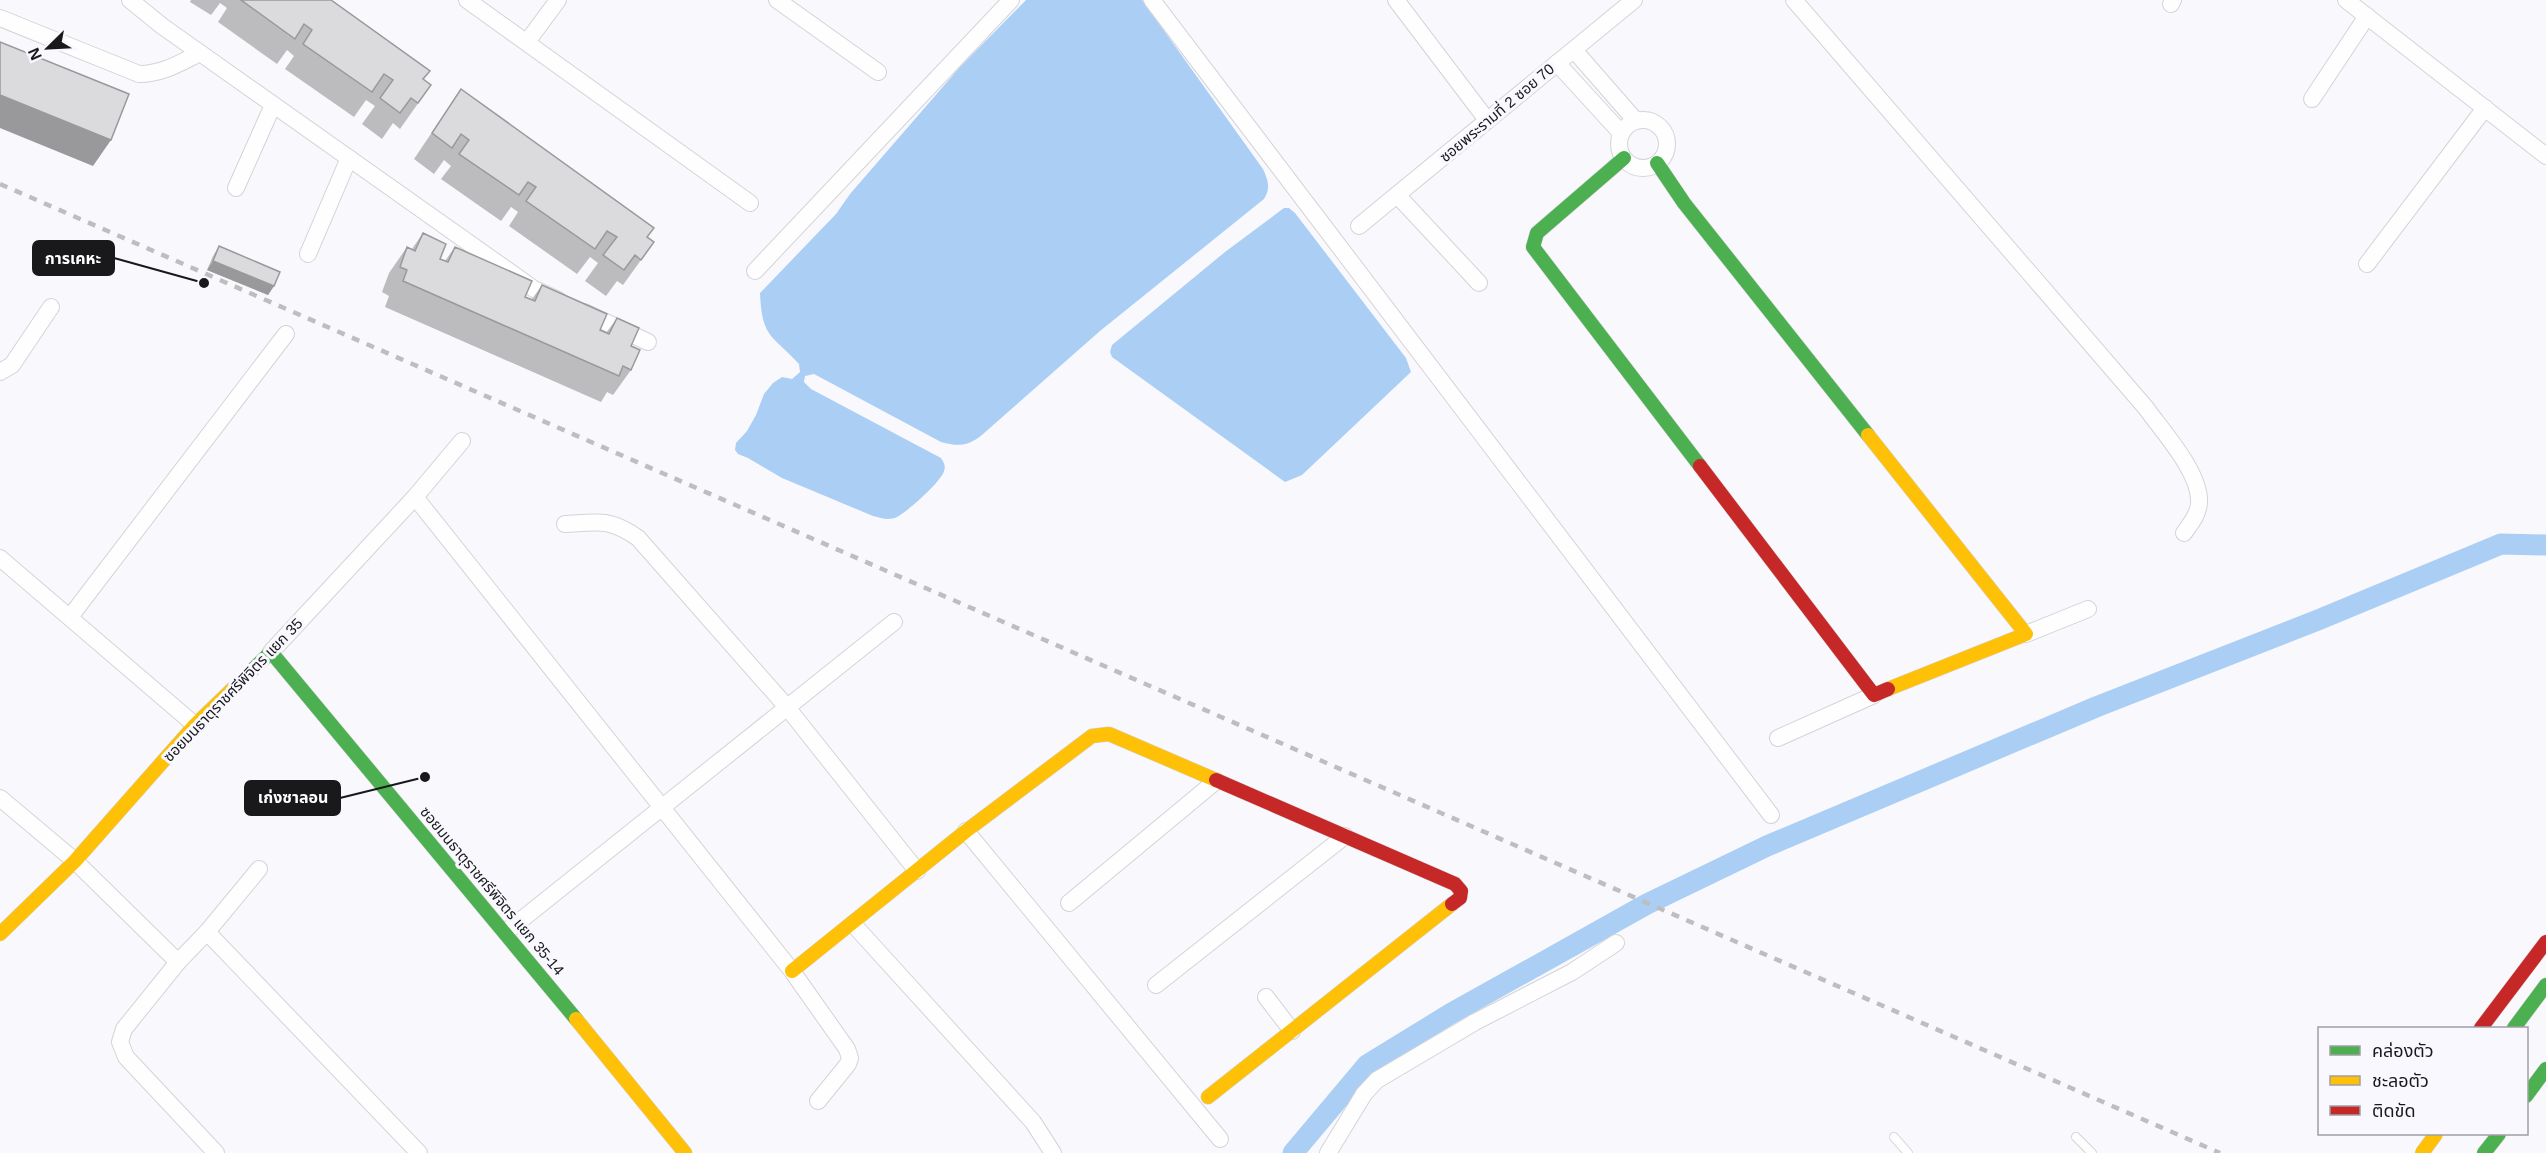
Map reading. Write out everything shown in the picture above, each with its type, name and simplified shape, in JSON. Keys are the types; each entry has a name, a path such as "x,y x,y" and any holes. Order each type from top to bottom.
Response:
{"main road":[{"path":"1624,158 1538,233 1533,241 1533,247 1874,695 2026,634 1684,203 1657,163"},
{"name":"ซอยมนธาตุราชศรีพิจิตร แยก 35","path":"0,934 75,861 195,725 271,652"},
{"name":"ซอยมนธาตุราชศรีพิจิตร แยก 35-14","path":"271,652 506,932 685,1153"},
{"path":"792,971 966,831 1092,736 1109,734 1455,884 1461,891 1460,898 1208,1097"},
{"path":"2482,1027 2546,942"},
{"path":"2515,1027 2546,985"},
{"path":"2528,1093 2546,1069"},
{"path":"2422,1135 2428,1153"},
{"path":"2422,1153 2435,1135"},
{"path":"2484,1153 2498,1135"}],"street":[{"path":"130,0 200,53 534,288 648,342"},
{"path":"467,0 750,203"},
{"path":"527,42 558,0"},
{"path":"777,0 878,72"},
{"path":"754,272 1011,0"},
{"path":"1152,0 1771,815"},
{"path":"1396,0 1487,120"},
{"name":"ซอยพระรามที่ 2 ซอย 70","path":"1359,226 1634,0"},
{"path":"1794,0 2146,408 2176,449 2198,488 2199,504 2194,518 2184,532"},
{"path":"2346,0 2546,156"},
{"path":"2312,99 2367,16"},
{"path":"0,18 139,74 152,74 166,70 200,53"},
{"path":"1574,50 1636,121"},
{"path":"1557,63 1621,133"},
{"path":"236,188 273,105"},
{"path":"2367,264 2485,108"},
{"path":"1636,121 1650,121 1657,125 1665,136 1665,151 1657,163 1650,166 1636,166 1624,158 1619,146 1621,133 1636,121"},
{"path":"308,254 349,158"},
{"path":"1398,196 1479,283"},
{"path":"0,372 12,365 51,307"},
{"path":"70,617 286,334"},
{"name":"ซอยมนธาตุราชศรีพิจิตร แยก 35","path":"271,652 414,497 462,441"},
{"path":"414,497 792,971 847,1049 850,1058 848,1064 818,1101"},
{"path":"566,524 605,522 622,527 638,538 786,706 916,871"},
{"path":"0,558 195,725"},
{"path":"2026,634 2088,609"},
{"path":"506,932 894,622"},
{"path":"1778,738 1874,695"},
{"path":"1069,903 1216,781"},
{"path":"0,798 75,861 177,962"},
{"path":"966,831 1220,1139"},
{"path":"1156,985 1345,836"},
{"path":"216,1153 126,1057 120,1042 124,1029 177,962 207,932 259,868"},
{"path":"853,924 1033,1122 1053,1153"},
{"path":"207,932 419,1153"},
{"path":"1328,1153 1364,1094 1377,1080 1475,1022 1572,972 1616,943"},
{"path":"1266,997 1292,1031"}],"lane":[{"path":"1893,1137 1908,1153"},
{"path":"2076,1137 2092,1153"}],"water":[{"path":"1026,0 1142,0 1263,169 1268,191 1264,199 1100,331 983,434 968,443 953,445 941,442 814,374 805,376 804,382 811,389 941,458 944,463 942,476 902,514 891,519 873,516 782,478 738,454 735,450 736,443 747,431 764,394 773,383 782,377 792,379 800,372 799,364 766,328 760,293 836,214 850,194 960,67"},
{"path":"1284,208 1289,208 1295,213 1406,358 1411,372 1302,475 1285,482 1112,357 1110,352 1112,345 1225,252"}],"building":[{"path":"241,0 331,0 430,71 423,79 431,85 418,103 411,98 400,113 380,98 393,80 384,74 372,92 303,44 312,30 304,24 295,39"},
{"path":"0,42 129,94 111,140 0,95"},
{"path":"461,89 654,228 647,237 654,242 641,260 635,255 624,270 603,255 617,237 607,231 595,249 526,201 536,187 528,182 519,195 459,154 469,140 461,134 452,148 432,133"},
{"path":"423,233 446,244 440,259 448,262 455,247 532,281 525,297 535,301 542,285 607,314 600,330 609,334 617,318 639,328 631,346 640,350 631,370 623,366 619,376 403,281 407,270 400,267 407,247 415,251"},
{"path":"219,246 280,272 274,286 213,261"}],"waterway":[{"path":"1293,1153 1367,1065 1450,1014 1647,904 1767,846 2096,707 2318,620 2501,544 2546,545"}],"railway":[{"path":"0,184 2220,1153"}],"traffic: fast":[{"path":"1624,158 1537,233 1533,247 1700,466"},
{"path":"1657,163 1684,203 1868,435"},
{"path":"246,676 271,652 576,1019"},
{"path":"2515,1027 2546,985"},
{"path":"2528,1093 2546,1069"},
{"path":"2484,1153 2498,1135"}],"traffic: slow":[{"path":"1868,435 2026,634 1888,689"},
{"path":"0,934 75,861 195,725 246,676"},
{"path":"792,971 966,831 1092,736 1109,734 1216,780"},
{"path":"1208,1097 1452,904"},
{"path":"576,1019 685,1153"},
{"path":"2422,1153 2435,1135"}],"traffic: jam":[{"path":"1700,466 1874,695 1888,689"},
{"path":"1216,780 1455,884 1461,891 1460,898 1452,904"},
{"path":"2482,1027 2546,942"}],"place":[{"name":"การเคหะ","path":"204,283"},
{"name":"เก่งซาลอน","path":"425,777"}]}
